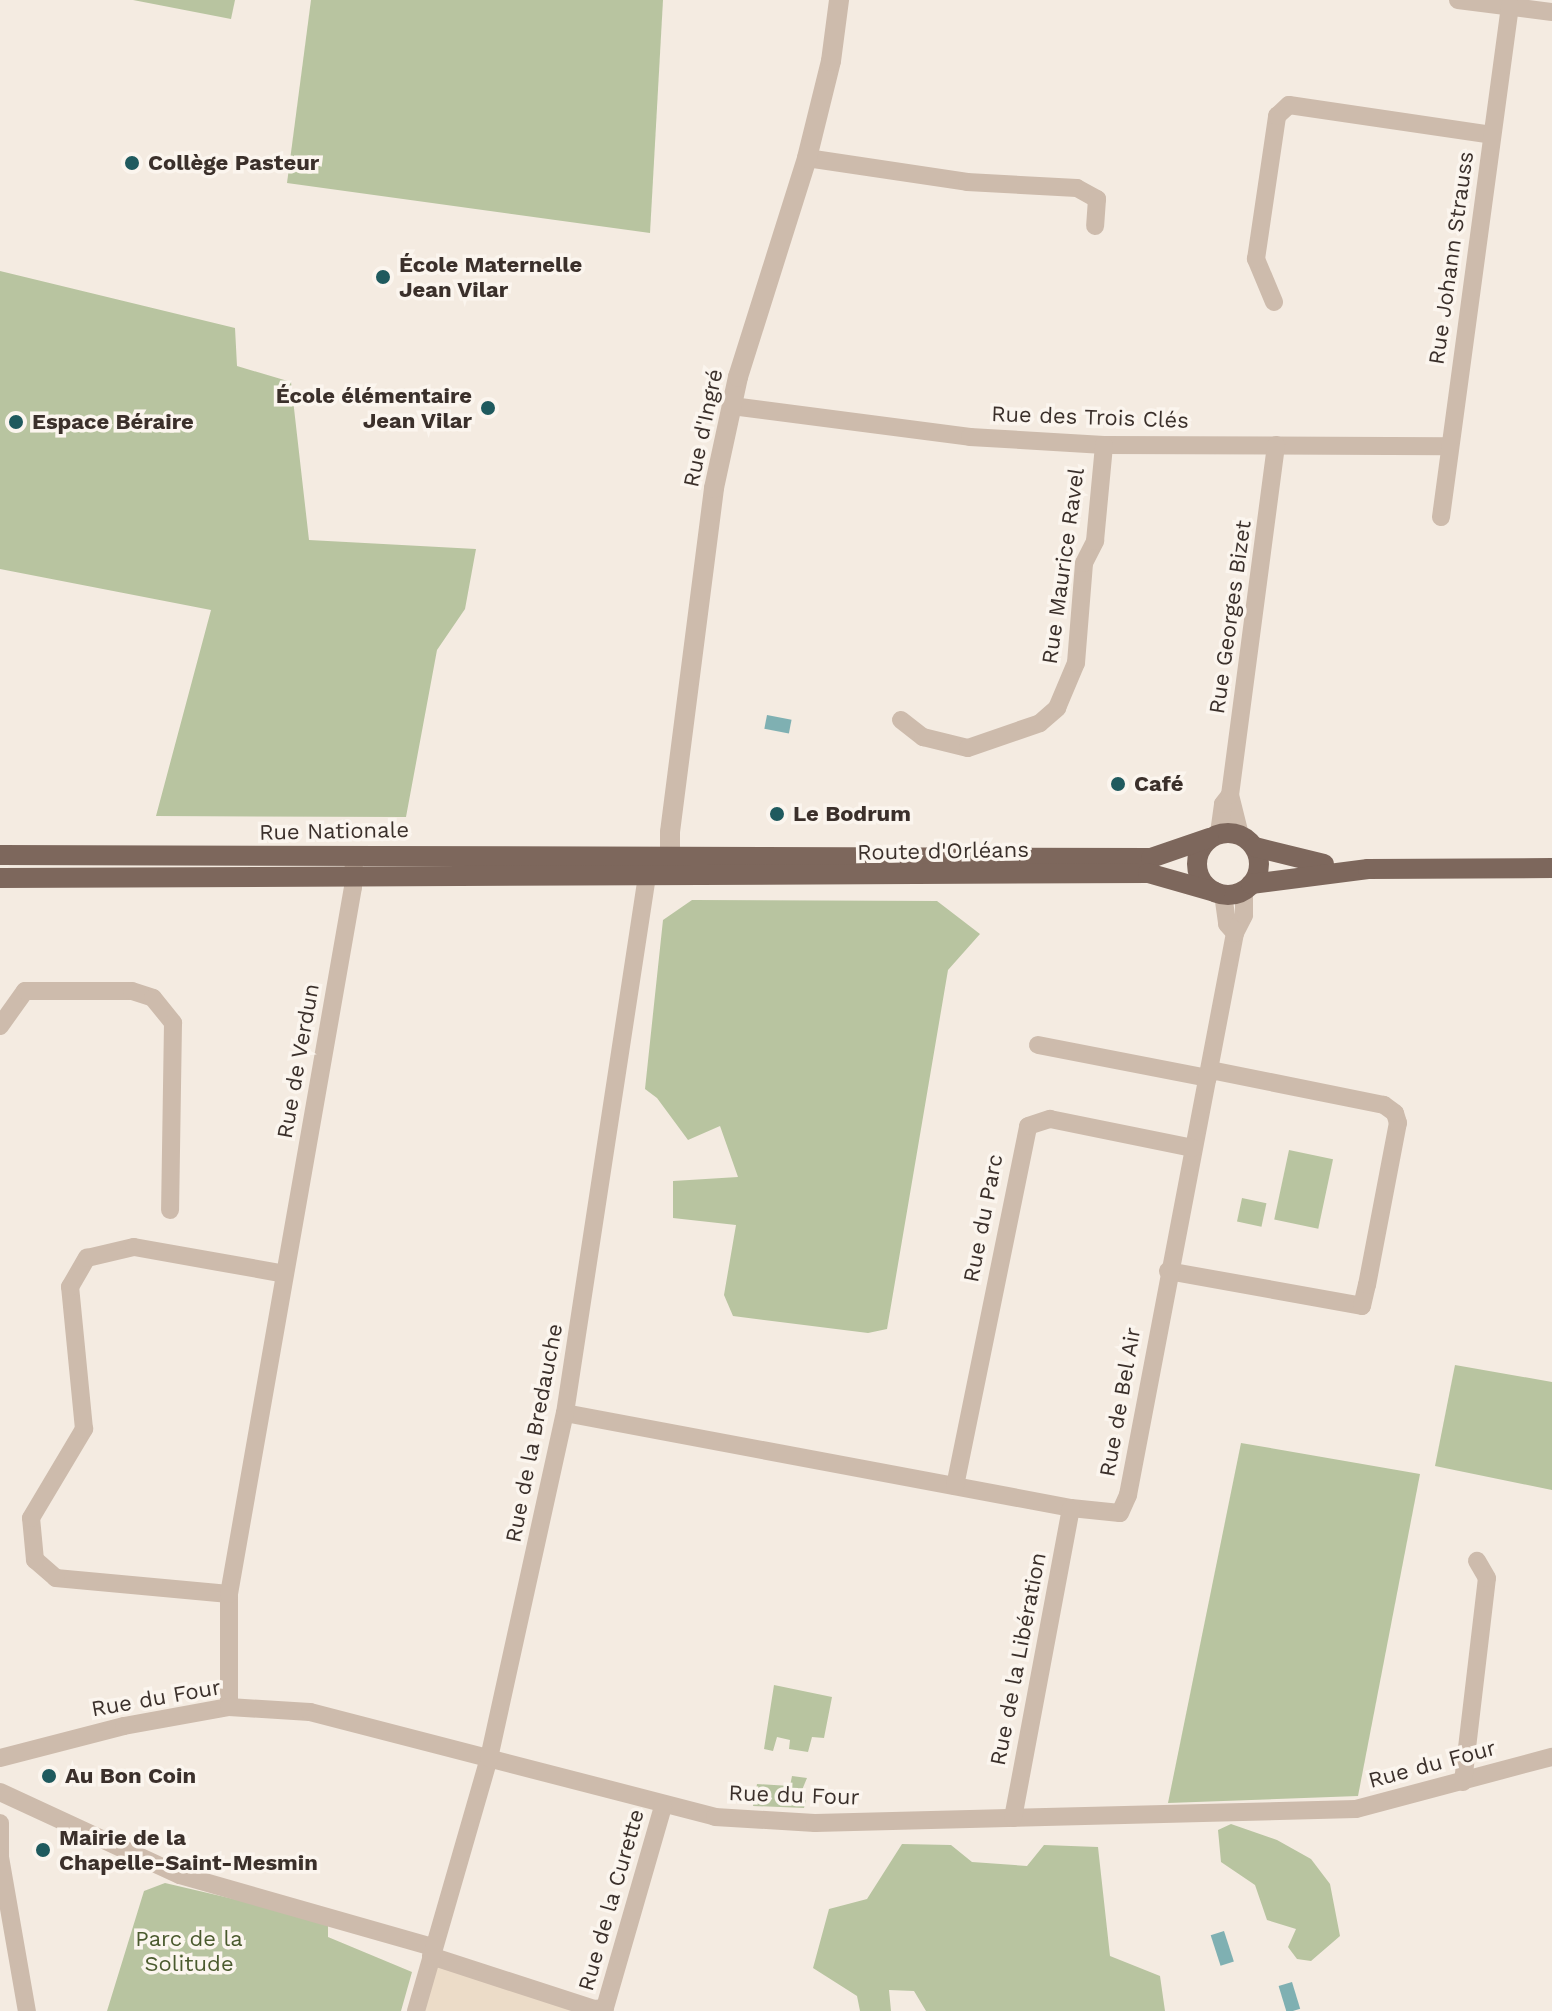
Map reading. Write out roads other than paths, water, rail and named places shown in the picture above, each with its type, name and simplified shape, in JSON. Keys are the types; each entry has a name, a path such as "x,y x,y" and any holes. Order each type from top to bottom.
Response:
{"main road":[{"name":"Route d'Orléans","path":"670,854 1151,858 1214,836"},
{"path":"1368,869 1219,893 1196,867 1214,836 1248,841 1299,861 1368,869 1552,868"},
{"path":"1248,841 1259,867 1248,887"},
{"name":"Rue Nationale","path":"0,878 670,854"},
{"name":"Rue Nationale","path":"0,855 670,877"},
{"name":"Route d'Orléans","path":"670,877 1148,873 1219,893"}],"street":[{"name":"Rue d'Ingré","path":"670,877 704,550 732,406 807,158 831,61 839,0"},
{"path":"1458,0 1552,12"},
{"name":"Rue Johann Strauss","path":"1441,517 1510,6"},
{"path":"1274,302 1256,259 1277,116 1289,105 1492,135"},
{"path":"807,158 967,182 1077,188 1097,199 1095,226"},
{"name":"Rue des Trois Clés","path":"732,406 970,437 1104,445 1449,446"},
{"name":"Rue Maurice Ravel","path":"901,720 923,737 968,748 1040,723 1057,708 1076,663 1084,563 1095,541 1104,445"},
{"name":"Rue Georges Bizet","path":"1214,836 1230,795 1276,445"},
{"name":"Rue Georges Bizet","path":"1230,795 1248,841"},
{"name":"Rue de la Bredauche","path":"416,2011 489,1758 565,1413 648,876 649,853"},
{"name":"Rue de Verdun","path":"229,1707 229,1594 354,865"},
{"name":"Rue de Bel Air","path":"565,1413 1071,1508 1113,1515 1125,1507 1192,1148 1235,933 1244,915 1248,887"},
{"name":"Rue de Bel Air","path":"1219,893 1227,924 1235,933"},
{"path":"0,1026 25,991 132,991 153,998 173,1023 170,1210"},
{"path":"1038,1045 1384,1105 1395,1113 1398,1123 1362,1306 1168,1271"},
{"name":"Rue du Parc","path":"955,1486 1028,1126 1050,1119 1192,1148"},
{"path":"229,1594 56,1578 35,1560 31,1518 84,1429 70,1287 87,1258 134,1247 285,1274"},
{"name":"Rue de la Libération","path":"1013,1818 1071,1508"},
{"path":"1463,1782 1487,1578 1477,1561"},
{"name":"Rue du Four","path":"2,1758 47,1743 229,1707 310,1712 663,1806 762,1822 1356,1809 1552,1757"},
{"path":"2,1758 0,1790 180,1875 432,1952 594,2009 605,2010"},
{"name":"Rue de la Curette","path":"605,2010 663,1806"},
{"path":"0,1823 27,2011"}],"water":[{"path":"767,715 792,720 789,734 764,729"},
{"path":"1224,1931 1234,1961 1221,1966 1211,1935"},
{"path":"1292,1982 1300,2009 1286,2011 1279,1986"}],"place":[{"name":"Collège Pasteur","path":"132,163"},
{"name":"École Maternelle Jean Vilar","path":"383,277"},
{"name":"École élémentaire Jean Vilar","path":"488,408"},
{"name":"Espace Béraire","path":"16,422"},
{"name":"Café","path":"1118,784"},
{"name":"Le Bodrum","path":"777,814"},
{"name":"Au Bon Coin","path":"49,1776"},
{"name":"Mairie de la Chapelle-Saint-Mesmin","path":"43,1850"}],"park label":[{"name":"Parc de la Solitude","path":"189,1950"}]}
